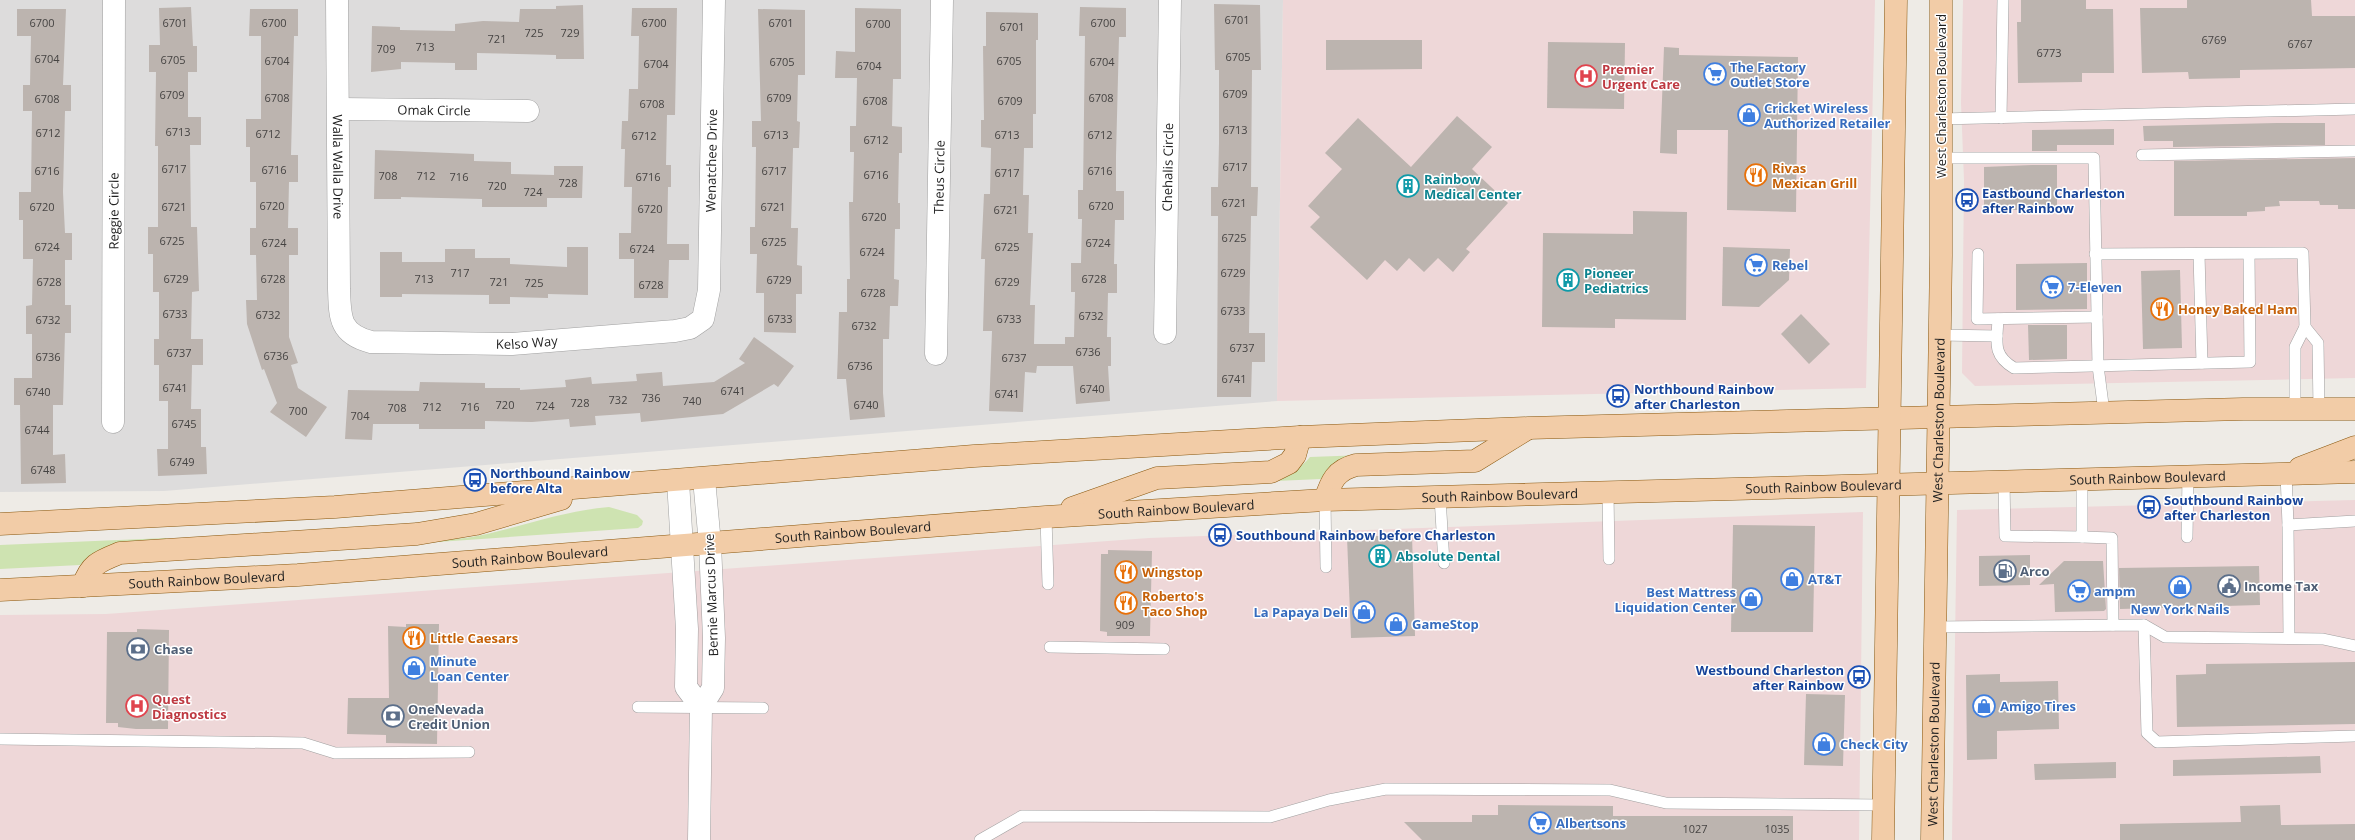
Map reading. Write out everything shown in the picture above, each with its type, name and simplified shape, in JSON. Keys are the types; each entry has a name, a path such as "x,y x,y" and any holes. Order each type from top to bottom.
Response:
{"main road":[{"path":"1883,840 1896,0"},
{"name":"West Charleston Boulevard","path":"1932,840 1942,158 1940,119 1941,0"},
{"path":"0,524 327,507 704,479 974,456 1300,437 1528,428 2104,412 2355,409"},
{"path":"1325,500 1331,481 1346,467 1356,465 1475,461 1528,428"},
{"path":"1046,517 1157,478 1271,472 1289,463 1295,455 1300,437"},
{"path":"2286,473 2355,447"},
{"name":"South Rainbow Boulevard","path":"0,590 298,575 1046,517 1325,500 2004,480 2355,472"},
{"path":"83,586 88,571 101,560 120,553 417,534 476,524 602,487"}],"street":[{"name":"Reggie Circle","path":"113,422 114,0"},
{"name":"Walla Walla Drive","path":"338,0 339,313 342,322 349,332"},
{"name":"Wenatchee Drive","path":"703,319 709,290 714,0"},
{"name":"Theus Circle","path":"936,354 942,0"},
{"name":"Chehalis Circle","path":"1165,333 1170,0"},
{"name":"Omak Circle","path":"339,109 528,111"},
{"name":"Kelso Way","path":"349,332 361,339 376,342 512,344 675,331 690,328 703,319"},
{"name":"Bernie Marcus Drive","path":"678,481 687,629 686,687 701,707 713,688 714,638 710,544 704,479"},
{"path":"699,840 701,707"}],"lane":[{"path":"2002,118 2003,0"},
{"path":"1940,119 2355,109"},
{"path":"2142,155 2355,151"},
{"path":"1942,158 2094,158 2096,317 2098,366 2104,412"},
{"path":"2095,254 2303,253 2305,327 2295,346 2295,410"},
{"path":"1978,254 1978,319 2096,317"},
{"path":"2199,254 2202,363"},
{"path":"1998,319 1997,353 2003,362 2014,368 2250,362 2249,254"},
{"path":"2305,327 2318,343 2319,410"},
{"path":"1939,336 1997,336"},
{"path":"2286,473 2289,638"},
{"path":"2187,537 2188,476"},
{"path":"2082,479 2082,537"},
{"path":"2004,480 2005,536 2112,538 2113,625"},
{"path":"1608,491 1609,559"},
{"path":"1440,497 1444,563"},
{"path":"1325,500 1326,567"},
{"path":"1046,517 1048,584"},
{"path":"2288,525 2355,521"},
{"path":"1935,627 2144,625 2165,637 2323,639 2355,646"},
{"path":"2144,625 2147,733 2157,742 2355,736"},
{"path":"1050,647 1164,649"},
{"path":"638,707 763,708"},
{"path":"0,739 303,743 335,753 469,752"},
{"path":"980,840 1022,816 1270,817 1328,800 1386,789 1610,790 1666,803 1883,805"}],"shaded area":[{"path":"0,0 1283,0 1277,401 164,491 0,492"},
{"path":"1283,0 1875,0 1866,388 1277,401"},
{"path":"1963,0 2355,0 2355,378 1975,386 1962,373 1964,180 1961,103"},
{"path":"2355,500 2355,840 1952,840 1957,510"},
{"path":"1863,512 1859,840 0,840 0,615 106,614 1149,538"}],"green space":[{"path":"1399,452 1402,454 1332,466 1321,479 1228,483 1273,478 1283,475 1302,465 1310,457 1392,454"},
{"path":"609,507 637,515 643,521 642,525 638,528 136,563 134,559 466,538 484,535 572,512"},
{"path":"166,538 167,540 132,544 109,549 98,553 80,565 0,569 0,545"}],"building":[{"path":"2021,0 2086,0 2086,9 2113,9 2114,73 2082,73 2082,82 2018,83 2017,22 2021,22"},
{"path":"2187,0 2311,0 2312,16 2355,16 2355,68 2240,70 2240,78 2189,79 2188,72 2142,73 2140,8 2187,8"},
{"path":"1214,4 1260,5 1261,70 1252,70 1251,187 1258,187 1257,216 1251,216 1249,333 1265,333 1265,362 1252,362 1251,397 1217,397 1218,216 1211,216 1211,187 1218,187 1219,143 1219,70 1215,70"},
{"path":"583,5 584,59 556,59 556,55 477,53 477,70 455,70 455,63 401,62 401,69 371,72 372,26 400,27 400,30 455,31 455,24 483,21 519,22 520,9 556,9 556,6"},
{"path":"191,7 193,46 197,46 197,72 188,72 188,117 201,117 201,145 190,145 191,227 197,227 199,291 192,292 191,339 203,339 203,365 192,365 191,409 201,409 201,447 206,447 207,474 158,476 157,449 168,449 168,401 159,401 159,365 154,365 154,339 159,339 159,292 153,292 153,254 148,254 148,227 158,227 158,146 155,146 156,72 149,72 149,45 160,45 159,8"},
{"path":"1080,7 1126,8 1126,37 1119,37 1116,156 1116,191 1124,191 1124,220 1115,220 1114,264 1117,264 1117,293 1108,293 1107,337 1111,337 1111,366 1108,366 1110,401 1076,404 1073,366 1037,366 1036,373 1025,372 1023,412 989,411 992,331 983,331 985,259 981,259 984,194 990,194 991,148 981,147 981,120 984,120 983,46 986,46 986,12 1038,13 1038,40 1036,40 1036,114 1033,114 1033,148 1024,148 1023,195 1029,195 1028,233 1033,233 1030,305 1035,305 1034,344 1065,344 1065,337 1074,337 1075,292 1071,292 1071,263 1081,263 1082,219 1078,219 1078,190 1083,190 1085,36 1079,36"},
{"path":"632,8 677,8 675,115 667,115 666,165 671,165 671,187 668,187 667,244 689,244 689,260 669,260 668,298 634,298 634,259 619,259 619,233 631,233 632,187 624,187 625,149 621,149 622,121 628,121 629,89 638,89 639,36 631,36"},
{"path":"855,8 901,9 901,79 893,79 892,126 902,127 902,153 899,153 898,203 900,203 900,229 895,229 894,279 899,280 898,306 890,306 889,339 883,339 883,393 885,417 850,420 846,379 837,379 839,312 847,312 847,279 850,279 849,202 853,202 854,152 850,152 850,126 856,126 857,78 835,78 836,51 855,52"},
{"path":"17,9 66,9 63,85 71,85 71,111 65,111 63,192 65,233 72,233 72,260 65,260 65,305 71,305 71,333 65,333 63,405 53,405 53,455 65,454 66,483 21,484 20,405 14,405 14,378 32,378 32,334 26,334 26,306 32,305 33,259 23,259 23,220 19,220 19,192 31,192 32,111 23,111 23,85 30,85 31,36 17,36"},
{"path":"250,9 298,9 298,36 294,36 291,155 298,155 298,182 289,182 288,228 298,228 298,255 289,255 289,337 298,363 291,365 298,388 327,407 306,437 270,412 277,403 264,369 262,370 247,324 246,300 257,300 256,255 250,255 250,228 256,228 256,182 250,182 250,147 246,147 246,119 261,119 261,36 249,36"},
{"path":"758,9 805,10 805,75 798,75 797,121 800,122 799,148 793,148 791,228 798,228 797,265 802,266 802,294 796,294 796,333 764,332 764,293 756,293 757,254 750,254 750,227 755,227 756,147 752,147 752,121 761,121"},
{"path":"1326,40 1422,40 1422,69 1326,70"},
{"name":"Premier Urgent Care","path":"1548,42 1625,43 1624,109 1547,108"},
{"path":"1664,47 1679,48 1679,55 1798,57 1796,212 1727,210 1728,130 1677,130 1677,154 1660,153"},
{"name":"Rainbow Medical Center","path":"1457,116 1492,147 1472,169 1508,203 1466,249 1470,252 1453,272 1438,258 1424,272 1409,258 1397,271 1385,260 1367,280 1310,227 1320,217 1308,206 1342,169 1325,153 1358,118 1411,167"},
{"path":"2325,123 2325,145 2173,147 2173,141 2144,141 2143,126"},
{"path":"2114,129 2114,145 2057,145 2057,151 2032,151 2032,130"},
{"path":"375,150 474,154 474,161 511,162 511,174 554,175 554,166 583,166 582,198 547,198 547,207 482,207 482,199 401,197 401,199 374,199"},
{"path":"2355,158 2355,209 2338,209 2338,205 2320,205 2319,201 2279,201 2280,206 2265,207 2265,211 2247,212 2247,216 2174,216 2174,161"},
{"path":"2057,165 2057,210 1984,210 1984,167"},
{"path":"1633,211 1687,212 1686,320 1615,319 1615,328 1542,327 1543,233 1633,234"},
{"path":"567,247 588,247 588,295 548,294 548,298 510,297 510,304 489,304 489,295 402,294 402,297 380,297 380,252 402,252 402,262 445,262 445,249 475,249 475,258 510,258 510,264 567,267"},
{"name":"Rebel","path":"1723,247 1790,249 1789,280 1759,307 1722,306"},
{"name":"7-Eleven","path":"2087,263 2087,309 2016,310 2016,264"},
{"name":"Honey Baked Ham","path":"2180,270 2182,348 2143,349 2141,271"},
{"path":"1801,314 1830,344 1809,364 1781,334"},
{"path":"2028,325 2067,325 2067,359 2029,360"},
{"path":"754,337 794,366 778,387 774,384 723,414 641,422 640,413 595,416 596,425 570,427 569,419 532,422 485,421 485,429 419,429 419,424 373,424 372,440 345,439 348,390 419,391 420,382 485,383 485,388 520,388 520,390 566,387 565,380 591,377 592,384 637,381 636,374 662,372 663,386 714,382 745,363 739,359"},
{"path":"1733,525 1815,526 1813,632 1731,632"},
{"path":"1412,535 1415,636 1351,638 1347,537"},
{"path":"1108,550 1152,551 1150,636 1107,636 1107,632 1100,631 1101,554 1108,554"},
{"path":"2030,555 2030,585 1979,586 1979,556"},
{"name":"ampm","path":"2064,561 2103,561 2106,609 2104,611 2055,612 2054,584 2039,585"},
{"path":"2259,566 2260,605 2120,609 2119,568"},
{"name":"OneNevada Credit Union","path":"406,624 439,624 437,744 386,743 386,735 347,734 348,698 389,698 388,626 406,627"},
{"path":"137,629 169,630 168,729 136,729 118,727 118,723 106,723 107,632 137,632"},
{"path":"2355,662 2355,724 2177,727 2176,675 2206,674 2206,664"},
{"path":"2000,674 2000,682 2058,681 2059,729 1997,731 1997,759 1967,760 1966,675"},
{"name":"Check City","path":"1806,694 1845,695 1843,766 1804,765"},
{"path":"2320,756 2321,773 2173,776 2173,760"},
{"path":"2116,762 2116,778 2035,780 2034,764"},
{"name":"Albertsons","path":"1498,805 1613,806 1613,816 1793,816 1793,840 1422,840 1404,822 1472,822 1472,815 1498,815"},
{"path":"2280,805 2281,825 2355,824 2355,840 2120,840 2120,824 2241,822 2240,806"}],"place":[{"name":"The Factory Outlet Store","path":"1715,74"},
{"name":"Premier Urgent Care","path":"1586,76"},
{"name":"Cricket Wireless Authorized Retailer","path":"1749,115"},
{"name":"Rivas Mexican Grill","path":"1756,175"},
{"name":"Rainbow Medical Center","path":"1408,186"},
{"name":"Eastbound Charleston after Rainbow","path":"1967,200"},
{"name":"Rebel","path":"1756,265"},
{"name":"Pioneer Pediatrics","path":"1568,280"},
{"name":"7-Eleven","path":"2052,287"},
{"name":"Honey Baked Ham","path":"2162,309"},
{"name":"Northbound Rainbow after Charleston","path":"1618,396"},
{"name":"Northbound Rainbow before Alta","path":"475,480"},
{"name":"Southbound Rainbow after Charleston","path":"2149,507"},
{"name":"Southbound Rainbow before Charleston","path":"1220,535"},
{"name":"Absolute Dental","path":"1380,556"},
{"name":"Arco","path":"2005,571"},
{"name":"Wingstop","path":"1126,572"},
{"name":"AT&T","path":"1792,579"},
{"name":"Income Tax","path":"2229,586"},
{"name":"New York Nails","path":"2180,587"},
{"name":"ampm","path":"2079,591"},
{"name":"Best Mattress Liquidation Center","path":"1751,599"},
{"name":"Roberto's Taco Shop","path":"1126,603"},
{"name":"La Papaya Deli","path":"1364,612"},
{"name":"GameStop","path":"1396,624"},
{"name":"Little Caesars","path":"414,638"},
{"name":"Chase","path":"138,649"},
{"name":"Minute Loan Center","path":"414,668"},
{"name":"Westbound Charleston after Rainbow","path":"1859,677"},
{"name":"Quest Diagnostics","path":"137,706"},
{"name":"Amigo Tires","path":"1984,706"},
{"name":"OneNevada Credit Union","path":"393,716"},
{"name":"Check City","path":"1824,744"},
{"name":"Albertsons","path":"1540,823"}]}
